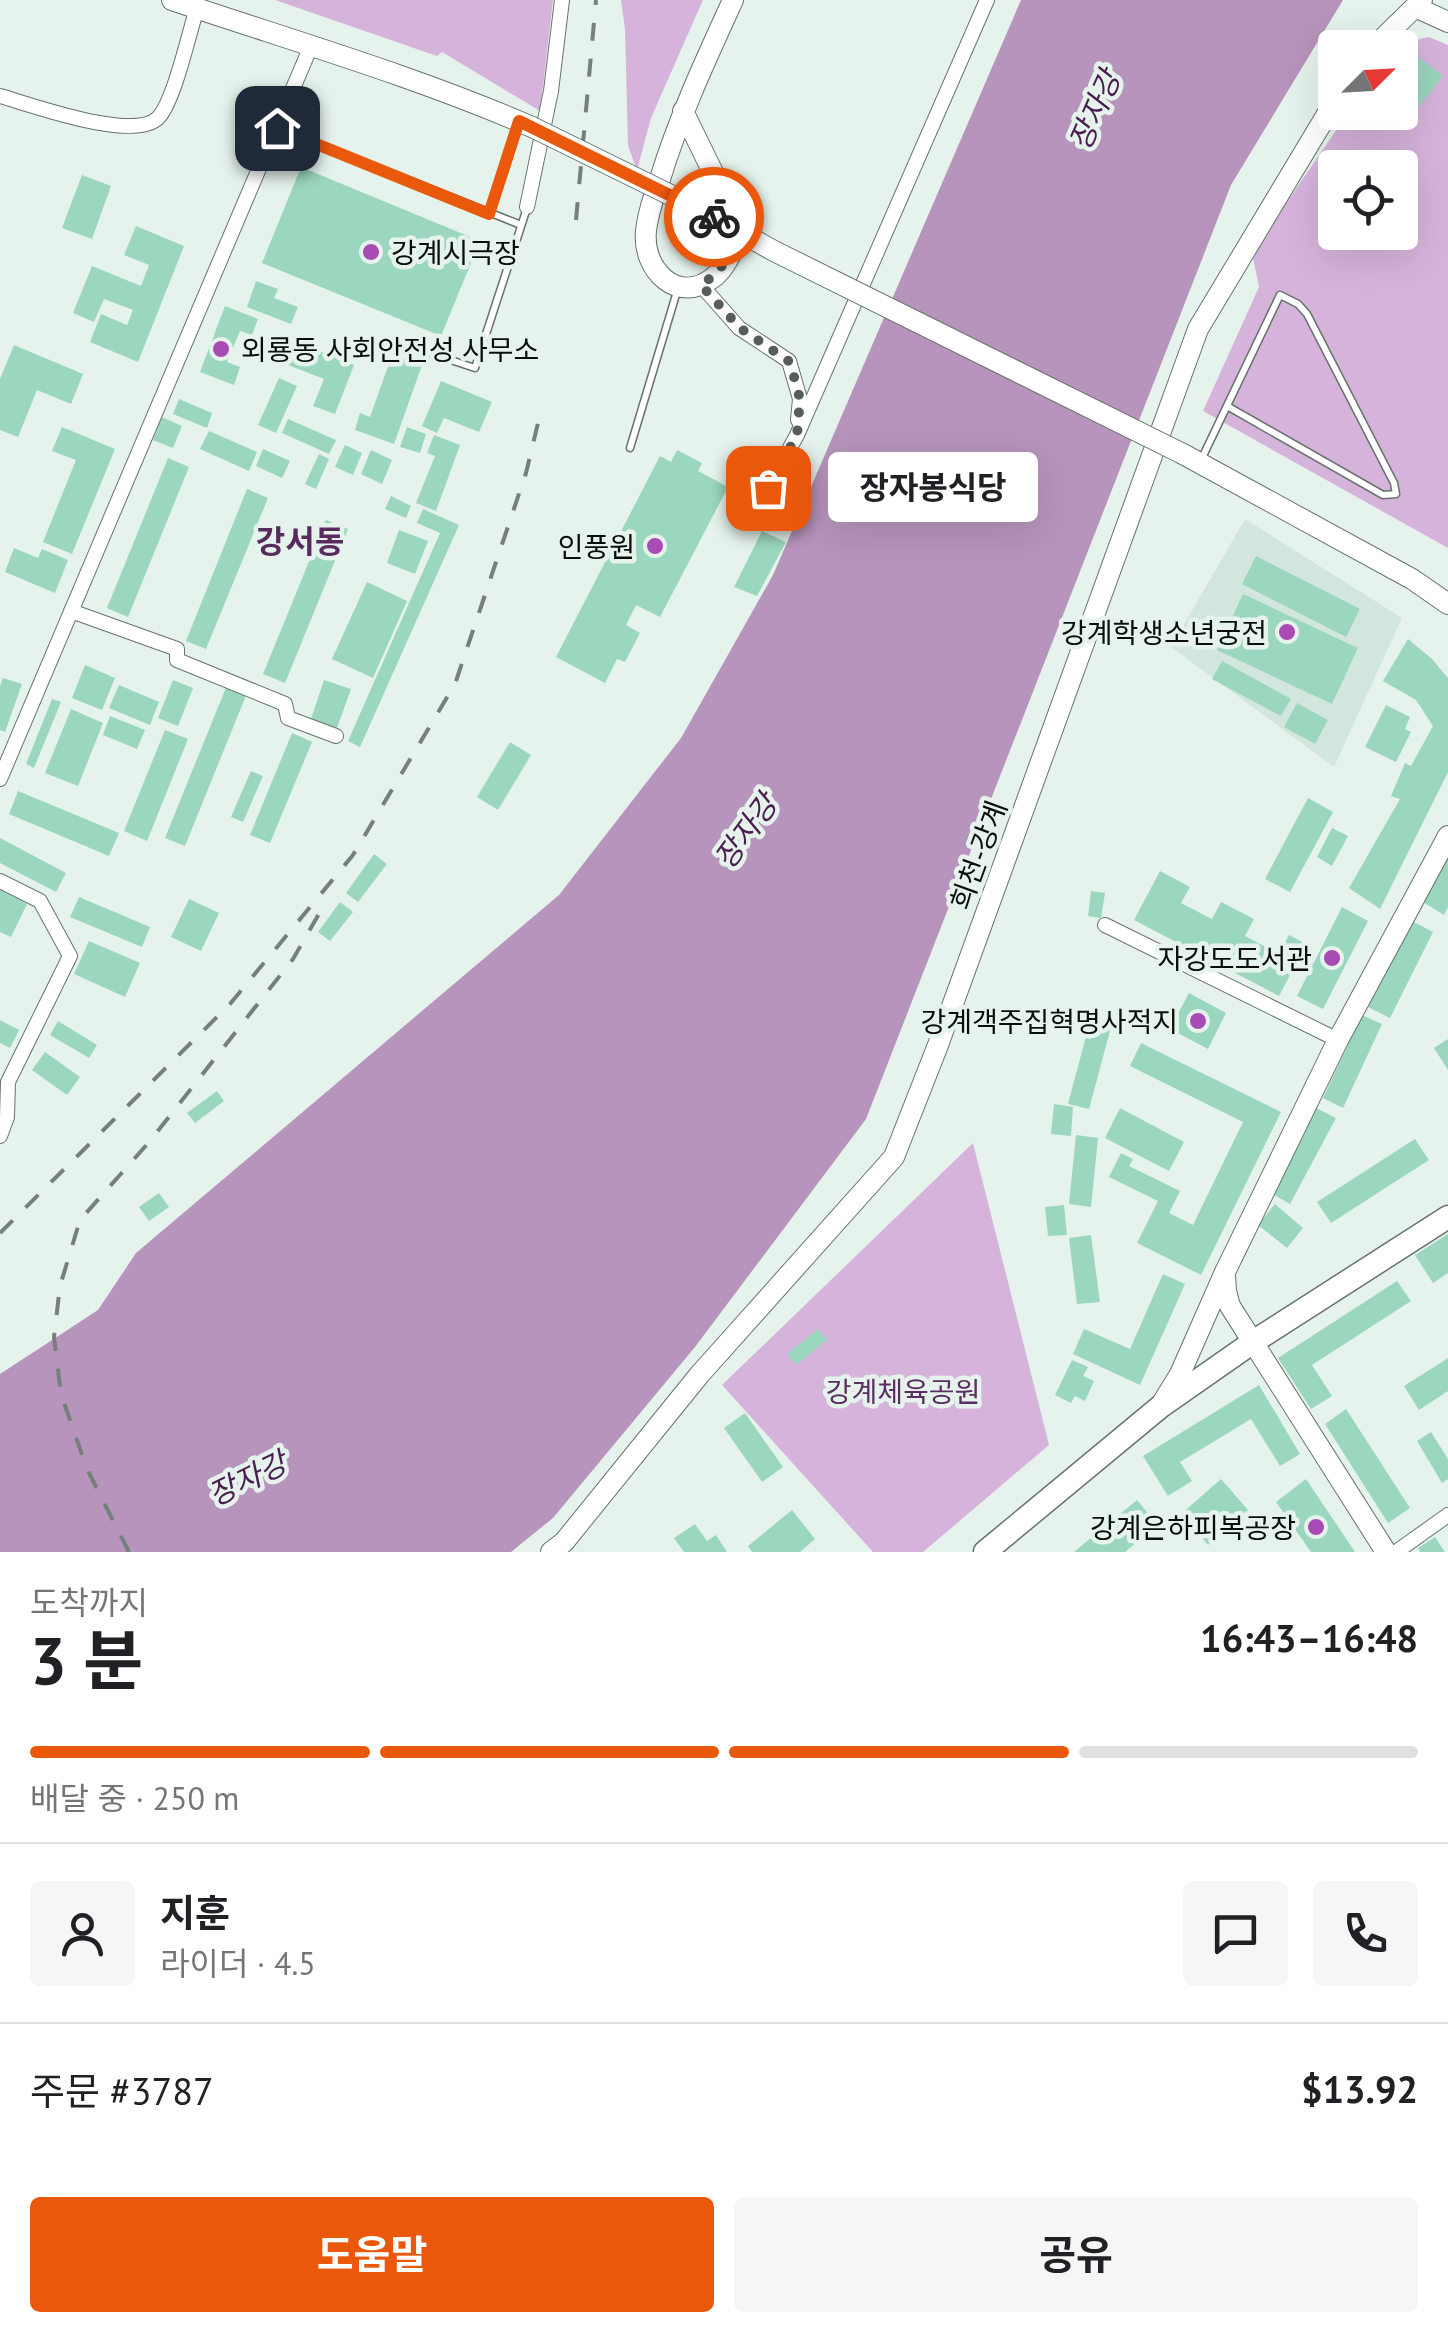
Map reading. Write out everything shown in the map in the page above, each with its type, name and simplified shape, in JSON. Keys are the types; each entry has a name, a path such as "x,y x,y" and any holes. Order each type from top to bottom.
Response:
{"main road":[{"path":"733,0 682,111 645,235 653,269 666,280 690,288 716,276 742,232"},
{"path":"185,3 424,83 526,124 1191,459 1412,578 1448,604"},
{"path":"1390,30 1419,4 1448,22"},
{"path":"682,111 742,232"},
{"name":"희천-강계","path":"551,1552 564,1542 700,1374 894,1157 945,1027 1198,329 1318,129"},
{"path":"1160,1406 1180,1374 1338,1040 1448,836"},
{"path":"985,1552 1160,1406 1448,1217"},
{"path":"1225,1272 1230,1306 1386,1552"}],"street":[{"path":"527,207 551,91 562,0"},
{"path":"768,488 797,435 986,0"},
{"path":"0,96 108,125 134,128 158,118 171,95 185,3"},
{"path":"0,779 311,46"},
{"path":"701,285 740,328 790,362 800,399 797,435"},
{"path":"71,611 177,649 177,660 285,704 288,718 336,736"},
{"path":"0,880 40,902 70,956 8,1082 7,1117 0,1136"},
{"path":"1105,925 1338,1040"},
{"path":"1396,1552 1448,1515"}],"lane":[{"path":"489,214 526,124"},
{"path":"277,128 522,225"},
{"path":"408,346 474,368 527,207"},
{"path":"630,448 678,286"},
{"path":"1191,459 1227,406 1280,295 1307,314 1394,483 1396,494 1382,495 1227,406"}],"shaded area":[{"name":"강계학생소년궁전","path":"1245,519 1402,618 1334,767 1171,647"}],"green space":[{"path":"275,0 553,0 540,111 442,52 437,56"},
{"path":"621,0 703,0 651,118 637,170 628,146"},
{"path":"1429,37 1448,45 1448,548 1203,411 1259,287 1252,253 1318,157 1318,250 1418,250 1418,150 1323,150 1336,130 1418,130 1418,39"},
{"name":"강계체육공원","path":"973,1143 1049,1445 923,1552 873,1552 722,1385"}],"water":[{"name":"장자강","path":"1021,0 1343,0 1325,30 1318,30 1318,41 1231,185 866,1119 695,1347 553,1518 511,1552 0,1552 0,1374 98,1310 136,1253 559,895 681,738 773,575"}],"building":[{"path":"1420,58 1443,76 1418,108"},
{"name":"강계시극장","path":"301,167 480,241 441,336 262,263"},
{"path":"82,175 111,186 92,239 62,228"},
{"path":"136,226 184,246 138,362 90,342 101,314 127,325 133,310 104,299 94,322 73,313 92,266 141,286 149,265 124,255"},
{"path":"256,281 278,289 274,298 298,307 291,324 247,307"},
{"name":"외룡동 사회안전성 사무소","path":"225,306 258,319 252,335 240,331 227,362 240,367 234,385 200,372"},
{"path":"292,340 354,365 335,414 313,406 324,379 283,363"},
{"path":"14,345 83,374 71,404 37,390 18,437 0,430 0,379"},
{"path":"392,355 422,365 394,444 355,430 360,413 370,417"},
{"path":"279,378 297,386 276,433 258,425"},
{"path":"441,381 492,402 479,432 444,418 437,433 422,426"},
{"path":"179,399 212,413 207,428 173,414"},
{"path":"162,417 182,426 173,448 153,440"},
{"path":"288,419 336,440 329,454 282,433"},
{"path":"62,427 115,449 72,554 43,542 76,460 52,451"},
{"path":"407,427 426,434 420,453 400,447"},
{"path":"209,431 257,452 249,471 200,449"},
{"path":"434,435 460,445 436,511 416,503 435,456 427,453"},
{"path":"345,445 362,453 353,475 335,467"},
{"path":"263,449 290,461 282,478 256,466"},
{"path":"371,450 392,460 382,484 361,474"},
{"name":"인풍원","path":"677,450 702,463 698,471 728,487 660,617 636,605 626,625 640,633 625,662 617,659 605,683 556,657 660,456 671,462"},
{"path":"319,454 329,459 316,489 305,484"},
{"path":"168,458 189,467 128,617 107,608"},
{"path":"247,489 268,498 206,649 186,641"},
{"path":"391,496 411,506 406,518 385,509"},
{"path":"423,509 459,525 360,747 348,741 440,533 417,523"},
{"path":"326,520 348,529 285,683 263,674"},
{"path":"399,530 428,541 415,574 387,563"},
{"path":"762,531 786,542 757,596 734,587"},
{"path":"14,548 38,558 42,549 68,560 55,593 5,572"},
{"path":"1256,556 1360,609 1346,637 1242,584"},
{"path":"367,582 407,601 373,678 332,659"},
{"path":"1243,594 1358,648 1332,704 1217,650"},
{"path":"1408,639 1448,678 1448,772 1380,909 1349,888 1400,799 1391,796 1405,763 1411,766 1433,726 1416,700 1383,681"},
{"path":"1222,661 1291,699 1281,716 1212,679"},
{"path":"85,665 115,678 102,710 72,698"},
{"path":"3,678 22,684 5,732 0,730"},
{"path":"173,680 193,688 178,726 158,718"},
{"path":"324,680 351,689 337,728 311,719"},
{"path":"119,685 159,702 150,725 109,708"},
{"path":"227,685 247,693 185,846 165,838"},
{"path":"52,699 61,702 34,768 26,764"},
{"path":"1297,703 1328,720 1315,744 1284,727"},
{"path":"1386,705 1410,717 1405,729 1411,732 1396,762 1365,747"},
{"path":"71,709 103,723 78,786 45,773"},
{"path":"110,716 145,730 137,749 103,735"},
{"path":"165,730 188,739 147,841 124,831"},
{"path":"292,733 312,742 270,843 250,835"},
{"path":"510,742 531,755 498,810 477,797"},
{"path":"251,771 263,776 243,822 231,817"},
{"path":"18,791 119,833 109,856 9,814"},
{"path":"1308,798 1333,812 1290,892 1265,879"},
{"path":"1332,828 1348,836 1332,866 1317,857"},
{"path":"0,838 66,873 56,892 0,863"},
{"path":"374,854 387,864 358,902 346,893"},
{"path":"1448,855 1448,907 1444,915 1423,902"},
{"path":"1160,871 1190,887 1181,903 1212,919 1221,902 1254,919 1245,936 1279,954 1289,935 1306,944 1279,996 1134,920"},
{"path":"0,890 27,904 11,937 0,932"},
{"path":"1091,891 1105,893 1101,918 1088,916"},
{"path":"79,897 150,927 142,947 70,917"},
{"path":"189,899 219,913 201,951 171,937"},
{"path":"340,902 353,912 330,941 318,932"},
{"name":"자강도도서관","path":"1342,907 1368,921 1323,1009 1297,996"},
{"path":"1412,921 1433,932 1390,1018 1368,1007"},
{"path":"89,941 140,963 125,997 74,974"},
{"name":"강계객주집혁명사적지","path":"1189,993 1226,1013 1208,1049 1170,1029"},
{"path":"1362,1015 1382,1024 1343,1108 1323,1098"},
{"path":"0,1020 19,1030 10,1048 0,1043"},
{"path":"58,1021 97,1045 89,1058 50,1035"},
{"path":"1089,1025 1110,1031 1089,1109 1068,1104"},
{"path":"1448,1039 1448,1070 1434,1048"},
{"path":"1141,1043 1281,1112 1201,1275 1137,1243 1158,1201 1109,1177 1121,1153 1133,1159 1129,1166 1180,1191 1169,1213 1193,1225 1243,1122 1130,1066"},
{"path":"45,1052 80,1077 67,1095 32,1070"},
{"path":"217,1091 224,1101 195,1123 187,1113"},
{"path":"1054,1104 1073,1107 1071,1136 1051,1134"},
{"path":"1120,1108 1184,1142 1169,1171 1105,1138"},
{"path":"1316,1108 1336,1118 1290,1204 1271,1193"},
{"path":"1076,1135 1098,1138 1091,1207 1069,1204"},
{"path":"1415,1139 1429,1160 1331,1223 1317,1202"},
{"path":"159,1193 169,1207 149,1221 139,1207"},
{"path":"1275,1204 1303,1228 1287,1248 1258,1225"},
{"path":"1064,1205 1067,1235 1048,1236 1045,1207"},
{"path":"1448,1234 1448,1273 1433,1283 1415,1255"},
{"path":"1091,1235 1100,1302 1077,1304 1069,1238"},
{"path":"1163,1274 1185,1284 1140,1385 1073,1354 1084,1329 1130,1349"},
{"path":"1397,1281 1411,1301 1312,1365 1332,1396 1311,1409 1278,1358"},
{"path":"818,1329 827,1340 796,1365 787,1354"},
{"path":"1448,1358 1448,1391 1419,1410 1404,1386"},
{"path":"1072,1360 1088,1367 1083,1376 1094,1381 1085,1401 1075,1396 1071,1403 1055,1395"},
{"path":"1259,1385 1300,1454 1280,1466 1251,1419 1180,1462 1192,1481 1168,1496 1143,1456"},
{"path":"1346,1409 1410,1508 1388,1523 1325,1424"},
{"path":"745,1413 783,1467 762,1482 724,1428"},
{"path":"1431,1432 1448,1459 1448,1479 1442,1483 1417,1441"},
{"path":"1221,1479 1248,1510 1208,1545 1181,1514"},
{"name":"강계은하피복공장","path":"1306,1479 1355,1552 1311,1552 1276,1502"},
{"path":"1137,1500 1158,1525 1125,1552 1074,1552"},
{"path":"792,1510 815,1539 800,1552 752,1552 748,1546"},
{"path":"695,1524 707,1541 716,1535 727,1552 684,1552 674,1538"},
{"path":"1435,1537 1445,1552 1420,1552 1418,1548"}],"railway":[{"path":"576,220 596,0"},
{"path":"0,1233 230,1004 353,855 455,684 526,473 538,423"},
{"path":"129,1552 87,1469 61,1394 54,1337 60,1286 80,1220 150,1141 293,959 324,905"}],"way so far":[{"path":"714,217 742,232 727,262 716,276 701,285 740,328 790,362 800,399 797,435 768,488"}],"place":[{"name":"강계시극장","path":"371,252"},
{"name":"외룡동 사회안전성 사무소","path":"221,349"},
{"name":"장자봉식당","path":"768,488"},
{"name":"인풍원","path":"655,546"},
{"name":"강계학생소년궁전","path":"1287,632"},
{"name":"자강도도서관","path":"1332,958"},
{"name":"강계객주집혁명사적지","path":"1198,1021"},
{"name":"강계은하피복공장","path":"1316,1527"}],"district":[{"name":"강서동","path":"300,541"}],"route":[{"path":"277,128 489,214 519,121 714,217"}]}
